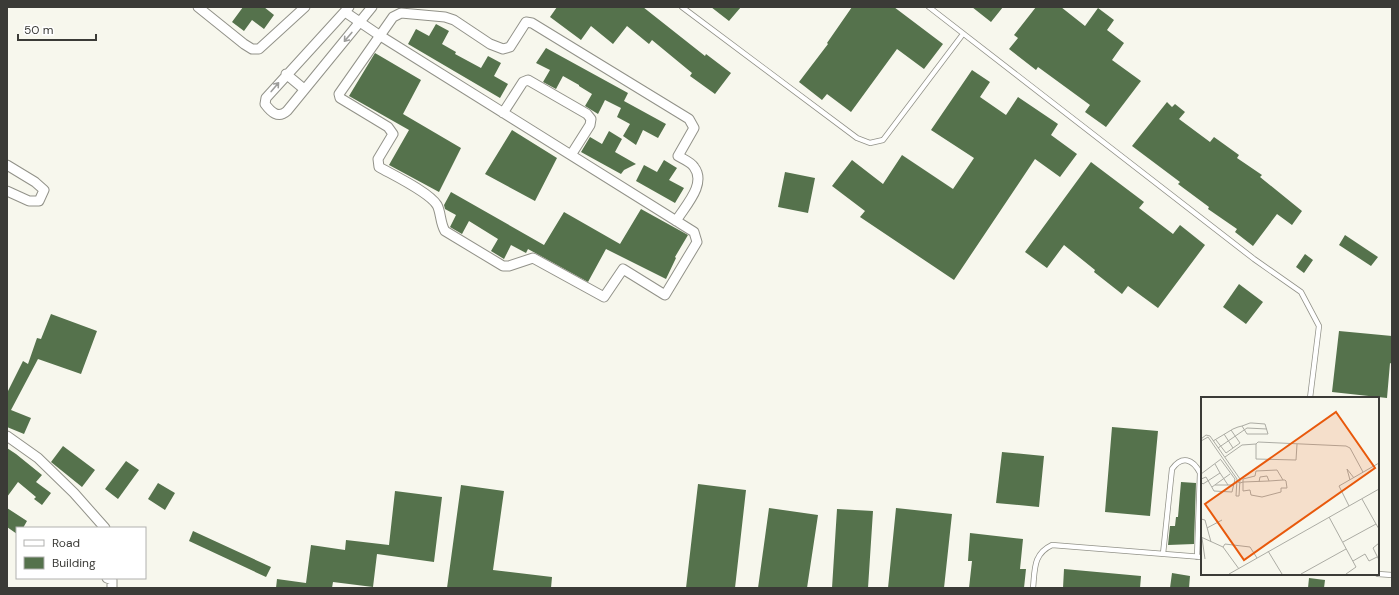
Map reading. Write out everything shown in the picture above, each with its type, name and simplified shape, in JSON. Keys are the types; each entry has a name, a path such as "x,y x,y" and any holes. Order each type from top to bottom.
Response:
{"street":[{"path":"198,7 252,49 259,49 266,44 300,8"},
{"path":"372,7 360,23 282,115 277,115 270,111 265,104 266,98 286,74 347,9 360,23 379,35 503,113 571,155 676,221 694,232 698,242 665,295 623,269 604,297 533,258 509,266 503,266 445,231 441,224 437,205 430,197 380,167 378,159 393,134 388,127 340,98 339,94 379,35 393,16 401,13 445,17 454,20 490,44 503,49 510,47 526,22 532,23 689,119 694,128 678,156 693,166 698,173 698,180 697,187 676,221"},
{"path":"286,74 304,88"},
{"path":"503,113 523,82 528,80 587,114 591,119 590,125 571,155"},
{"path":"7,165 29,178 44,190 39,201 30,201 7,191"},
{"path":"7,436 38,458 74,493 104,527"},
{"path":"110,579 112,580 112,588"}],"lane":[{"path":"682,7 857,138 870,143 883,140 964,34"},
{"path":"929,7 1254,259 1301,292 1318,326 1310,397"},
{"path":"1033,588 1036,561 1043,549 1052,544 1162,554 1200,557 1200,473 1195,464 1189,461 1182,460 1172,469 1162,554"},
{"path":"1379,574 1392,575"}],"building":[{"path":"243,7 264,7 274,15 264,29 252,20 244,31 232,22"},
{"path":"557,7 643,7 705,56 706,54 731,73 715,94 690,76 692,73 652,40 649,44 627,26 613,44 591,26 581,40 550,17"},
{"path":"711,7 741,7 729,21"},
{"path":"852,7 894,7 943,44 924,69 897,49 851,112 827,94 822,100 799,82 828,44 827,43"},
{"path":"972,7 1003,7 991,22"},
{"path":"1036,7 1061,7 1085,26 1098,8 1114,20 1107,30 1124,43 1112,60 1141,81 1106,127 1085,112 1090,105 1038,67 1036,70 1009,49 1018,38 1014,35"},
{"path":"436,24 449,31 442,44 456,52 455,54 481,68 488,56 501,63 494,76 508,84 500,98 408,44 416,29 429,36"},
{"path":"546,48 628,93 624,101 666,124 658,138 643,130 636,145 623,136 630,124 617,117 621,108 605,100 598,114 585,106 592,94 579,85 563,76 556,89 543,82 550,70 536,63"},
{"path":"375,53 421,80 403,114 461,148 439,192 389,165 409,130 349,96"},
{"path":"972,70 990,82 980,97 1006,115 1018,97 1058,124 1051,135 1077,154 1060,177 1035,159 954,280 860,217 865,211 832,186 852,160 883,184 902,155 953,189 974,158 931,130"},
{"path":"1167,102 1172,107 1175,104 1185,112 1179,119 1210,142 1214,137 1239,155 1237,158 1262,175 1260,177 1302,211 1292,225 1277,214 1253,246 1235,232 1237,229 1208,209 1209,207 1178,184 1180,182 1132,146"},
{"path":"512,130 557,158 535,201 485,174"},
{"path":"609,131 622,139 615,152 636,164 624,170 621,174 581,152 590,137 602,144"},
{"path":"664,160 677,168 669,180 684,188 675,203 636,181 644,165 657,172"},
{"path":"1091,162 1144,202 1139,208 1173,234 1180,225 1205,245 1158,308 1128,286 1122,294 1094,272 1095,270 1064,245 1047,268 1025,252"},
{"path":"785,172 815,178 808,213 778,207"},
{"path":"451,192 544,245 564,212 620,244 641,209 688,235 675,257 676,258 666,279 606,249 588,282 528,249 526,253 511,245 504,259 491,251 498,239 469,221 462,234 450,227 456,215 445,209 444,205"},
{"path":"1345,235 1378,257 1371,266 1339,245"},
{"path":"1305,254 1313,260 1304,273 1296,267"},
{"path":"1239,284 1263,302 1246,324 1223,307"},
{"path":"51,314 97,331 81,374 38,359 11,410 31,418 24,434 7,427 7,393 23,361 28,364 37,338 41,339"},
{"path":"1339,331 1392,336 1392,364 1390,363 1387,398 1332,392"},
{"path":"1112,427 1158,431 1150,516 1105,512"},
{"path":"63,446 95,470 82,487 51,462"},
{"path":"7,448 42,475 36,482 51,493 42,505 34,499 36,497 18,482 7,497"},
{"path":"1002,452 1044,456 1039,507 996,503"},
{"path":"126,461 139,470 118,499 105,489"},
{"path":"1181,482 1196,483 1194,544 1168,545 1170,526 1175,526 1176,517 1178,517"},
{"path":"158,483 175,493 165,510 148,499"},
{"path":"698,484 746,490 735,588 686,588"},
{"path":"461,485 504,491 493,570 552,577 551,588 447,588"},
{"path":"395,491 442,497 434,562 377,554 373,587 333,582 332,588 276,588 277,579 306,583 311,545 345,550 346,540 389,545"},
{"path":"7,508 27,521 24,527 16,527 16,533 7,527"},
{"path":"769,508 818,515 807,588 758,588"},
{"path":"896,508 952,514 944,588 888,588"},
{"path":"837,509 873,511 868,588 832,588"},
{"path":"193,531 271,567 266,577 189,541"},
{"path":"970,533 1023,539 1020,569 1026,569 1024,588 969,588 972,561 968,561"},
{"path":"1064,569 1141,576 1140,588 1063,588"},
{"path":"1172,573 1190,576 1189,588 1170,588"},
{"path":"1309,578 1325,580 1324,588 1308,588"}]}
